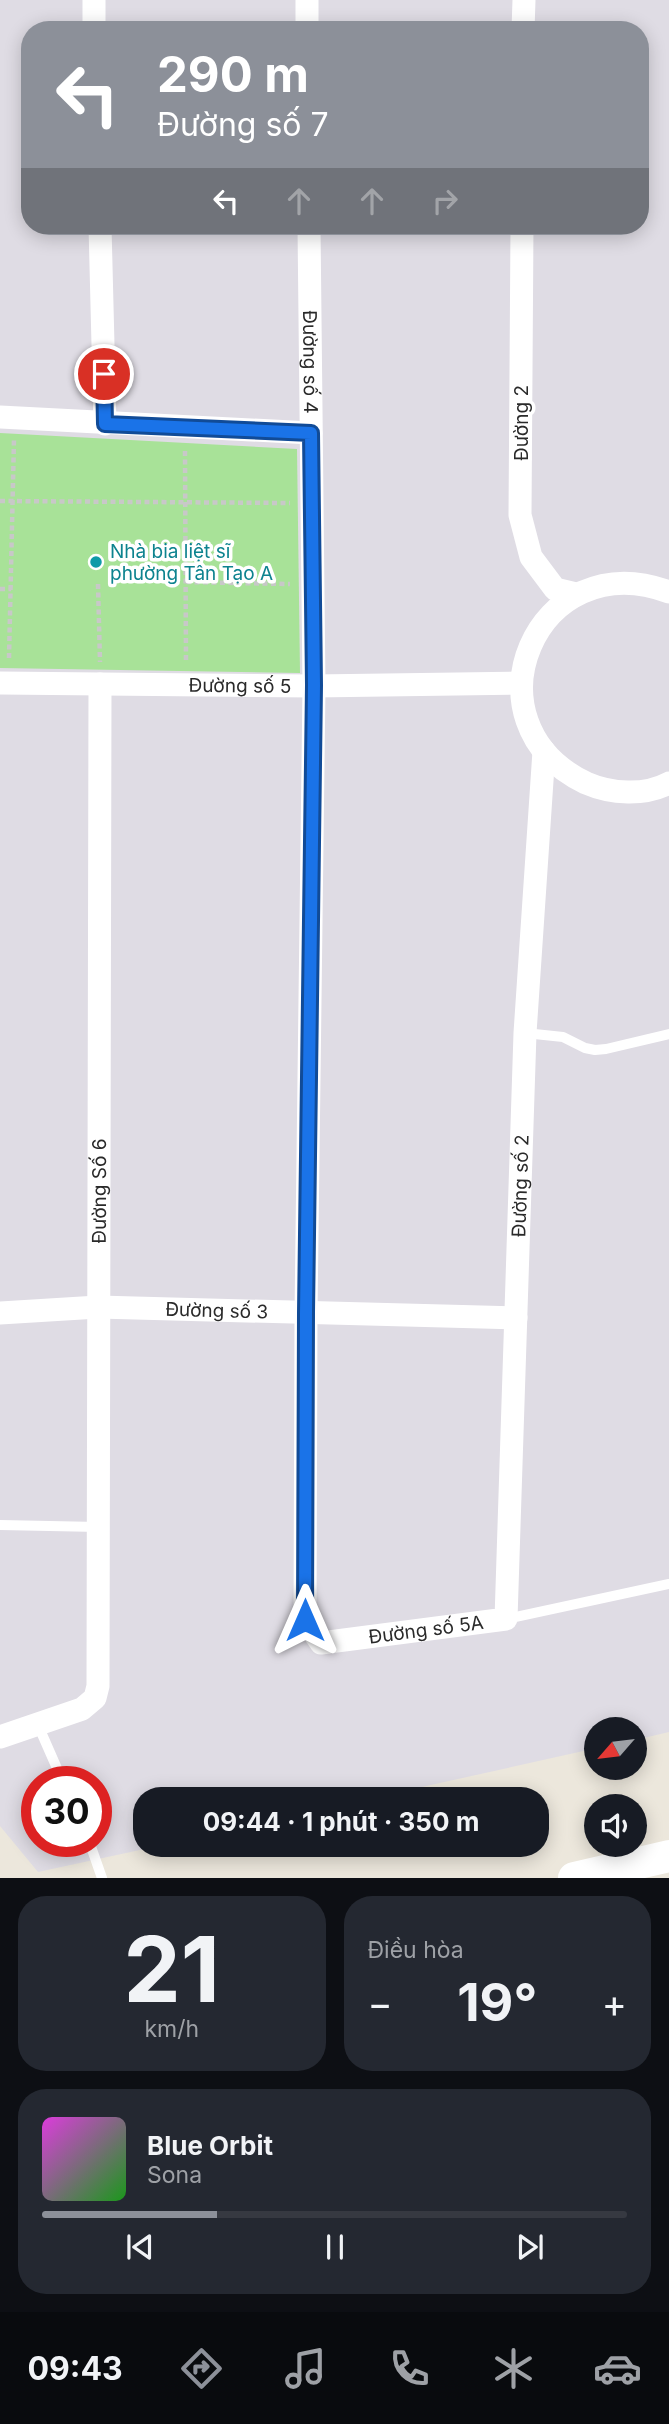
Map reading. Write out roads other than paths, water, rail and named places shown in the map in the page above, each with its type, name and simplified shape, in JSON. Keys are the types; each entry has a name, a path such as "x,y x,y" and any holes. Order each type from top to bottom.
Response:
{"main road":[{"path":"574,1878 669,1856"}],"street":[{"path":"94,0 94,21"},
{"path":"307,0 307,21"},
{"path":"523,21 524,0"},
{"path":"100,235 105,424"},
{"name":"Đường số 4","path":"309,235 314,685 305,1620 312,1630"},
{"name":"Đường 2","path":"522,235 520,515 531,557 555,589 576,594"},
{"path":"7,418 311,433"},
{"path":"669,592 647,583 611,583 576,594 548,617 529,648 522,683 527,719 544,751 568,774 597,788 630,793 669,783"},
{"name":"Đường số 5","path":"4,684 522,683"},
{"name":"Đường Số 6","path":"38,1725 82,1709 94,1698 99,1671 100,684"},
{"name":"Đường số 2","path":"506,1619 525,1033 544,751"},
{"name":"Đường số 3","path":"0,1313 98,1307 516,1318"},
{"name":"Đường số 5A","path":"312,1630 321,1643 506,1619"},
{"path":"0,1738 38,1725"}],"lane":[{"path":"525,1033 564,1037 584,1048 595,1049 669,1034"},
{"path":"0,1525 99,1527"},
{"path":"506,1619 669,1584"},
{"path":"38,1725 57,1766"},
{"path":"95,1857 102,1878"}],"place":[{"name":"Nhà bia liệt sĩ phường Tân Tạo A","path":"96,562"}]}
